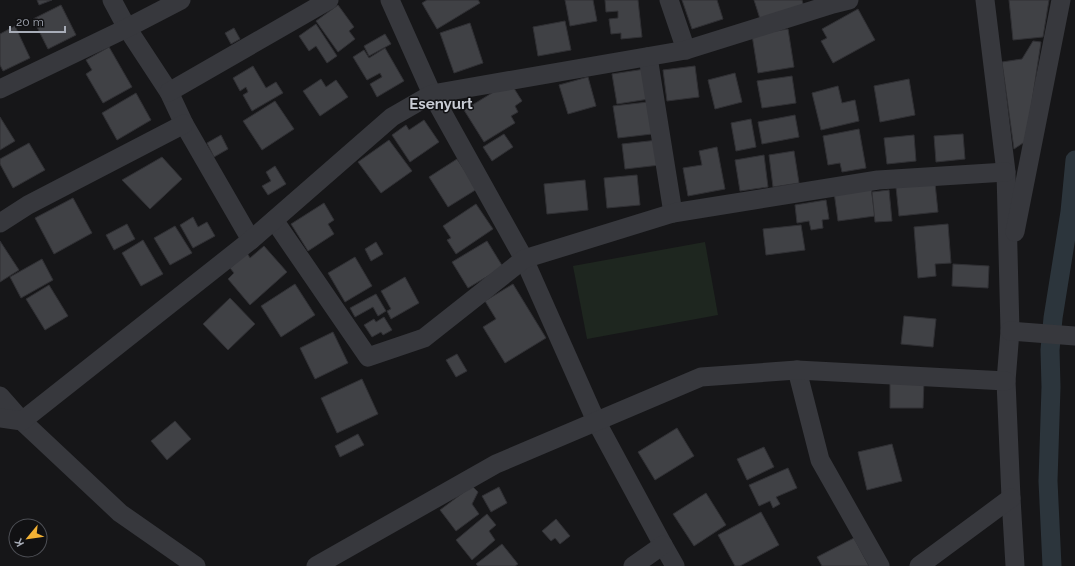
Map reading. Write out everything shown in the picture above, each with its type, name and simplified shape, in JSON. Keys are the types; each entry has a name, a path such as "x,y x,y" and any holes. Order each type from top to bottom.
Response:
{"street":[{"path":"112,0 127,28 169,92 184,124 251,240"},
{"path":"0,89 127,28 181,0"},
{"path":"169,92 329,0"},
{"path":"390,0 432,94 524,259 596,421 675,566"},
{"path":"669,0 686,50"},
{"path":"985,0 1006,172 1010,331 1006,381 1015,566"},
{"path":"1008,264 1061,0"},
{"path":"0,418 22,421 251,240 392,117 432,94 686,50 838,1"},
{"path":"648,57 673,213"},
{"path":"0,223 28,206 184,124"},
{"path":"274,220 368,357 424,338 524,259 673,213 878,180 1006,172"},
{"path":"1010,331 1075,336"},
{"path":"797,370 820,460 880,566"},
{"path":"316,566 496,464 701,377 797,370 1006,381"},
{"path":"0,396 22,421 120,513 196,566"},
{"path":"919,566 1011,498"},
{"path":"633,566 663,545"}],"shaded area":[{"path":"705,242 718,315 587,339 573,266"}],"building":[{"path":"37,0 52,0 39,5"},
{"path":"427,0 478,0 480,3 437,29 422,3"},
{"path":"565,0 593,0 597,21 570,26"},
{"path":"605,0 638,0 642,37 621,39 621,33 611,34 609,19 618,18 618,11 606,12"},
{"path":"682,0 717,0 723,19 692,29"},
{"path":"754,0 802,0 804,8 761,22"},
{"path":"1009,0 1049,0 1043,37 1013,40"},
{"path":"61,5 76,35 48,49 33,19"},
{"path":"338,5 354,27 349,31 355,39 338,52 316,21"},
{"path":"858,9 875,40 833,63 821,41 827,38 822,29"},
{"path":"565,21 571,50 538,56 533,27"},
{"path":"470,23 483,63 454,73 440,33"},
{"path":"316,24 337,56 327,63 316,46 309,51 299,36"},
{"path":"15,26 30,58 3,71 0,65 0,34"},
{"path":"234,28 240,39 231,44 225,33"},
{"path":"788,29 794,67 758,73 752,35"},
{"path":"385,34 391,44 369,56 364,46"},
{"path":"1033,41 1041,42 1026,141 1014,149 1002,62 1022,59"},
{"path":"109,47 132,87 103,103 86,74 92,70 86,60"},
{"path":"385,48 404,81 377,97 370,84 382,77 380,73 367,80 353,57 364,50 369,58"},
{"path":"253,66 266,88 276,82 283,93 252,111 243,95 248,92 246,87 240,91 233,78"},
{"path":"695,66 699,97 667,101 663,70"},
{"path":"645,69 649,99 617,104 612,74"},
{"path":"735,73 742,102 715,109 708,80"},
{"path":"792,76 796,103 762,108 757,81"},
{"path":"588,77 596,106 568,114 559,85"},
{"path":"321,79 326,87 336,80 348,97 320,116 303,91"},
{"path":"909,79 915,115 880,122 874,86"},
{"path":"510,82 522,101 515,106 518,112 511,116 515,123 484,142 464,110"},
{"path":"838,86 842,103 855,100 859,121 821,130 812,93"},
{"path":"136,93 151,120 117,140 102,113"},
{"path":"275,101 294,129 262,150 243,121"},
{"path":"648,102 652,134 618,138 613,106"},
{"path":"795,115 799,137 762,144 758,122"},
{"path":"0,117 15,141 0,150"},
{"path":"751,119 756,147 736,151 731,123"},
{"path":"424,120 439,142 410,162 392,135 406,125 409,130"},
{"path":"859,129 866,168 842,172 840,163 828,165 823,136"},
{"path":"504,134 513,147 492,161 483,147"},
{"path":"963,134 965,159 936,162 934,136"},
{"path":"221,135 228,149 214,157 207,143"},
{"path":"914,135 916,161 887,164 884,138"},
{"path":"389,140 412,171 381,193 358,162"},
{"path":"658,140 660,165 625,169 622,144"},
{"path":"29,143 45,170 13,188 0,164 0,159"},
{"path":"717,147 725,189 688,196 683,168 702,165 699,151"},
{"path":"794,151 799,183 773,187 769,155"},
{"path":"764,155 768,187 740,191 735,160"},
{"path":"162,157 182,179 150,209 122,180"},
{"path":"457,159 477,189 448,207 429,177"},
{"path":"275,166 286,184 268,195 262,186 271,181 266,172"},
{"path":"637,175 640,205 607,208 604,178"},
{"path":"585,180 588,210 547,214 544,184"},
{"path":"935,183 938,212 899,216 896,187"},
{"path":"871,188 875,216 838,221 834,192"},
{"path":"889,190 892,221 875,222 872,192"},
{"path":"73,198 92,233 54,254 35,218"},
{"path":"826,200 829,219 822,220 823,228 811,230 809,221 797,223 795,205"},
{"path":"324,203 334,220 328,224 334,234 308,251 291,224"},
{"path":"476,204 493,229 456,254 447,240 451,238 443,226"},
{"path":"193,217 198,227 207,222 215,236 193,248 180,225"},
{"path":"127,224 135,239 114,250 106,235"},
{"path":"948,224 951,263 935,264 936,276 918,278 914,227"},
{"path":"801,225 805,250 766,255 763,229"},
{"path":"175,226 192,253 170,265 154,238"},
{"path":"143,240 163,274 141,286 122,253"},
{"path":"0,241 19,270 0,282"},
{"path":"487,241 503,267 468,288 452,262"},
{"path":"376,242 383,254 371,261 365,249"},
{"path":"264,246 287,272 250,305 228,279 234,273 230,268 247,253 250,258"},
{"path":"355,257 372,286 345,302 328,273"},
{"path":"42,259 53,280 21,298 10,277"},
{"path":"953,264 989,266 988,288 952,286"},
{"path":"405,277 419,303 391,319 387,311 391,309 381,291"},
{"path":"295,284 315,315 281,337 261,306"},
{"path":"513,284 546,338 505,363 483,327 496,319 485,301"},
{"path":"49,285 68,316 45,330 26,299"},
{"path":"376,294 386,311 378,316 373,307 355,317 350,308"},
{"path":"230,298 255,324 228,350 203,324"},
{"path":"904,316 936,319 933,347 901,344"},
{"path":"384,317 392,330 383,335 381,332 372,337 364,325 374,319 376,322"},
{"path":"333,332 348,363 315,379 300,348"},
{"path":"457,354 467,371 456,377 446,360"},
{"path":"362,379 378,414 337,433 321,398"},
{"path":"890,379 924,380 923,408 890,408"},
{"path":"175,421 191,439 167,460 151,441"},
{"path":"677,428 694,456 655,480 638,452"},
{"path":"358,434 364,445 340,457 335,446"},
{"path":"892,444 902,481 867,490 858,452"},
{"path":"764,447 774,467 747,480 737,459"},
{"path":"788,468 797,488 776,497 780,504 773,508 770,501 759,506 749,485"},
{"path":"472,486 478,492 472,504 479,514 456,531 440,510"},
{"path":"499,487 507,503 491,512 482,496"},
{"path":"706,493 726,525 694,546 673,514"},
{"path":"761,512 779,545 740,566 735,566 718,535"},
{"path":"487,514 496,525 489,531 495,540 472,560 456,540"},
{"path":"556,519 570,536 560,544 555,538 551,541 542,531"},
{"path":"854,538 869,566 822,566 817,557"},
{"path":"502,544 518,564 515,566 478,566 476,564"}],"waterway":[{"path":"1052,566 1048,481 1051,387 1050,350 1053,318 1070,212 1075,160"}],"district":[{"name":"Esenyurt","path":"441,104"}]}
